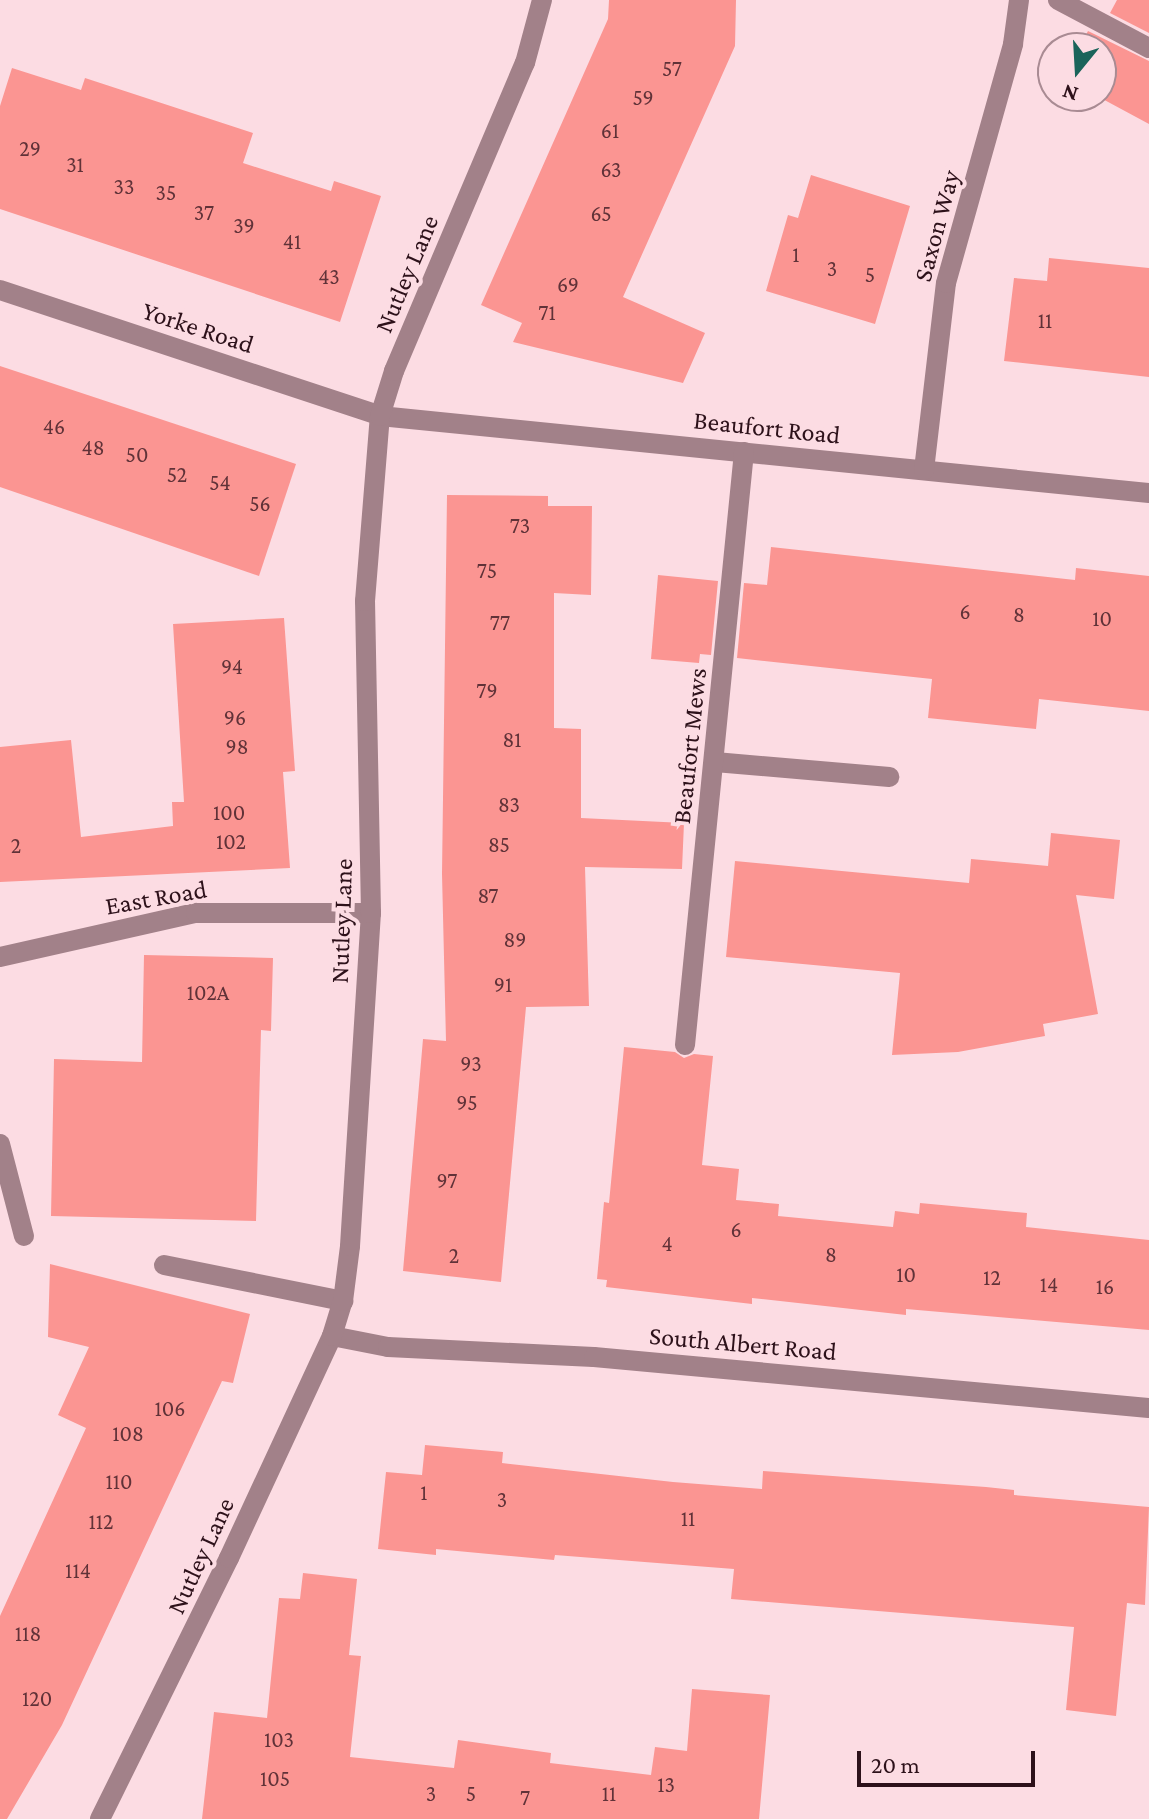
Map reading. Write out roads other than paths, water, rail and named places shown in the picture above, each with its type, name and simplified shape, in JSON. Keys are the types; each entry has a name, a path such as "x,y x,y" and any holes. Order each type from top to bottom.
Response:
{"street":[{"name":"Nutley Lane","path":"100,1819 130,1764 332,1336 343,1301 350,1246 371,913 365,601 380,416 392,378 525,63 542,0"},
{"name":"Saxon Way","path":"924,470 946,283 1013,44 1019,0"},
{"path":"1058,0 1149,48"},
{"name":"Yorke Road","path":"0,290 380,416"},
{"name":"Beaufort Road","path":"380,416 1149,493"},
{"name":"Beaufort Mews","path":"685,1045 744,452"},
{"path":"715,762 889,777"},
{"name":"East Road","path":"0,957 196,913 371,913"},
{"path":"0,1144 24,1236"},
{"path":"164,1265 343,1301"},
{"name":"South Albert Road","path":"332,1336 388,1347 594,1357 1149,1408"}]}
